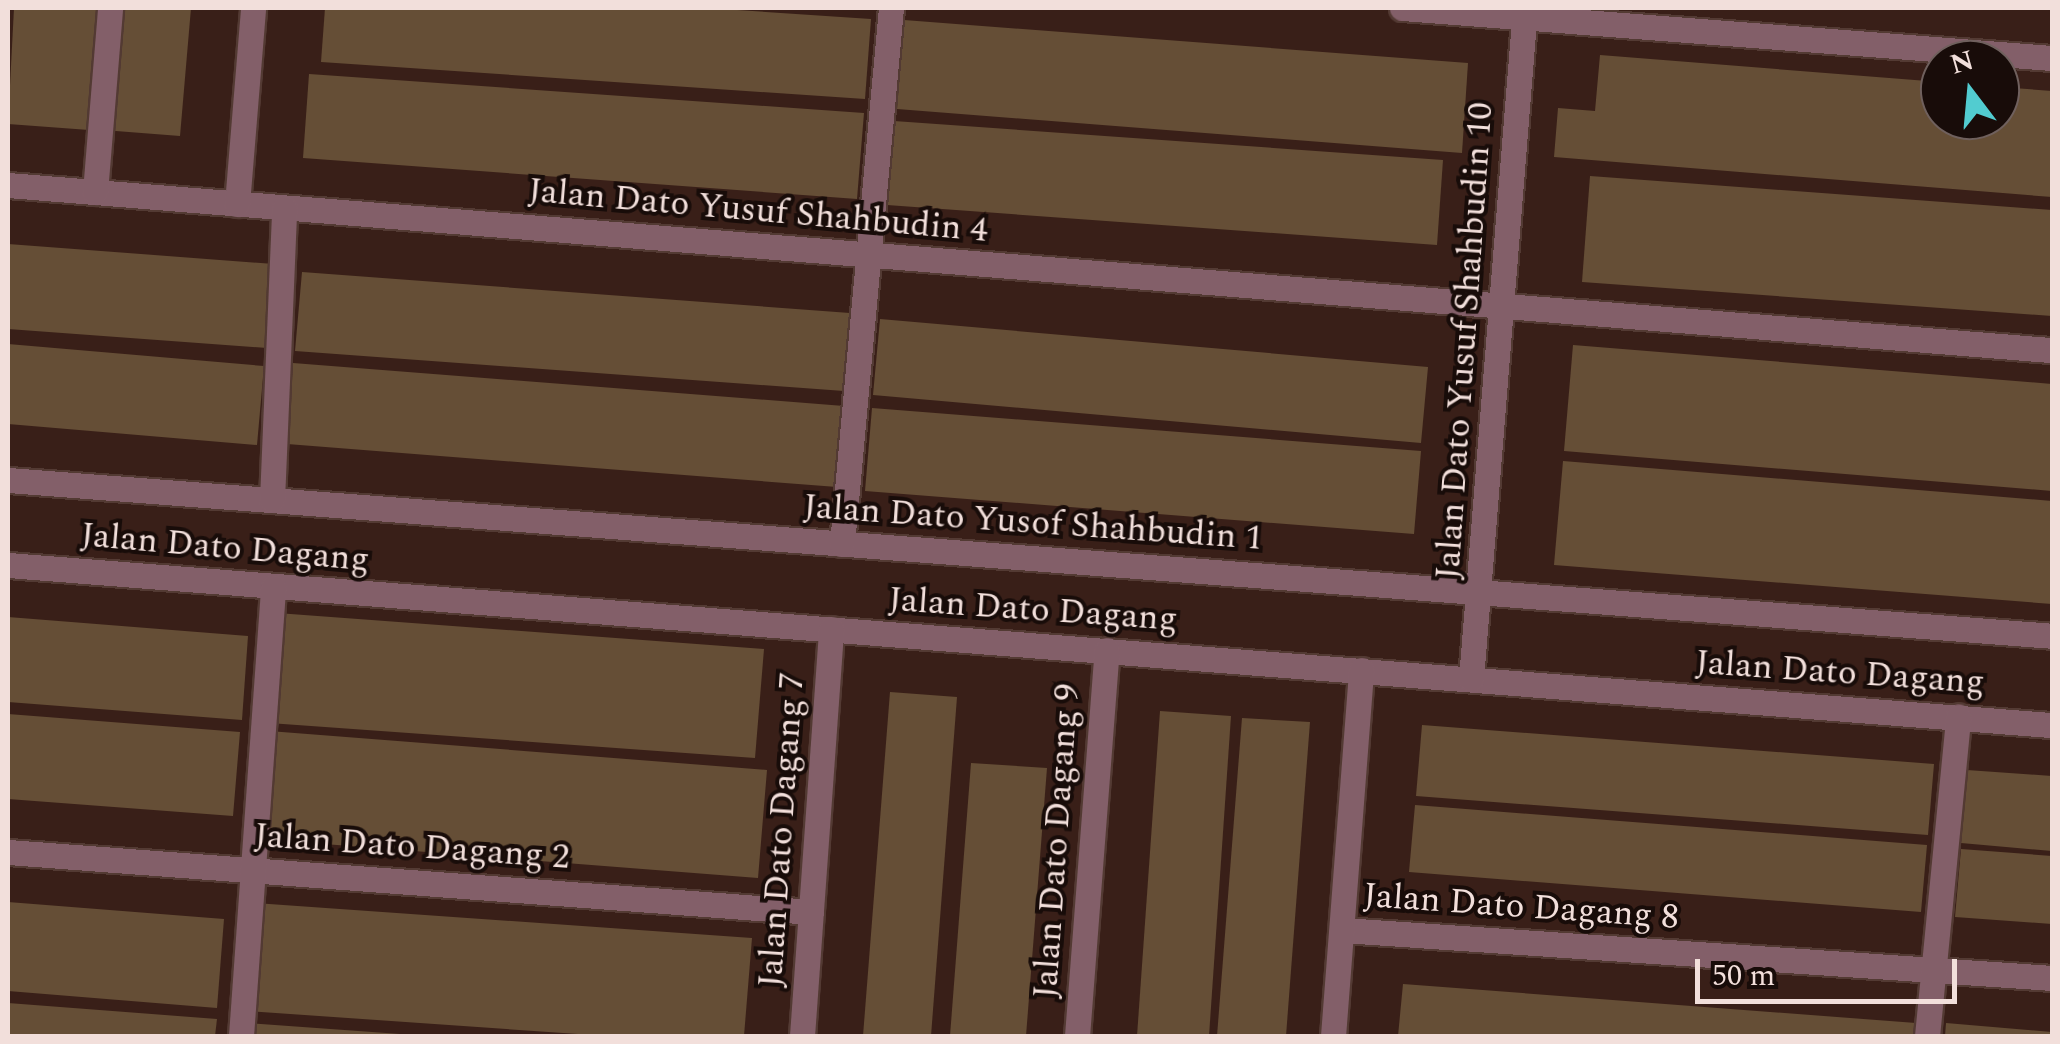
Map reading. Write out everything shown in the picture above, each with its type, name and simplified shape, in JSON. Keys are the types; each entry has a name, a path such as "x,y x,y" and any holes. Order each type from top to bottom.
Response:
{"street":[{"path":"95,192 110,8"},
{"path":"238,204 253,8"},
{"path":"842,544 891,8"},
{"path":"1402,8 1524,12 2052,58"},
{"name":"Jalan Dato Yusuf Shahbudin 10","path":"1471,679 1482,592 1524,12"},
{"name":"Jalan Dato Yusuf Shahbudin 4","path":"8,185 2052,350"},
{"path":"272,500 284,208"},
{"name":"Jalan Dato Yusof Shahbudin 1","path":"8,480 2052,636"},
{"name":"Jalan Dato Dagang","path":"8,565 2052,725"},
{"path":"241,1036 273,588"},
{"name":"Jalan Dato Dagang 7","path":"802,1036 831,629"},
{"name":"Jalan Dato Dagang 9","path":"1077,1036 1107,650"},
{"path":"1334,1036 1361,670"},
{"path":"1927,1036 1958,717"},
{"name":"Jalan Dato Dagang 2","path":"8,852 811,912"},
{"name":"Jalan Dato Dagang 8","path":"1343,930 2052,978"}],"building":[{"path":"14,8 100,8 89,130 8,124"},
{"path":"114,8 191,8 180,136 103,130"},
{"path":"325,8 707,8 871,19 865,99 321,62"},
{"path":"904,20 1468,63 1462,153 897,109"},
{"path":"1600,55 1920,80 1920,140 2020,140 2020,89 2052,91 2052,197 1554,157 1558,108 1595,111"},
{"path":"309,74 864,113 857,199 303,158"},
{"path":"894,121 1443,160 1437,245 887,205"},
{"path":"1590,176 2052,210 2052,316 1582,282"},
{"path":"8,244 274,264 267,348 8,329"},
{"path":"302,272 850,313 844,391 295,351"},
{"path":"880,319 1428,367 1421,443 873,395"},
{"path":"8,344 264,366 257,445 8,424"},
{"path":"1573,345 2052,384 2052,491 1564,451"},
{"path":"293,363 844,406 837,487 287,444"},
{"path":"872,408 1421,451 1414,534 865,491"},
{"path":"1563,461 2052,501 2052,604 1554,565"},
{"path":"277,613 764,649 755,758 269,723"},
{"path":"8,617 248,636 242,720 8,702"},
{"path":"890,692 957,697 931,1036 863,1036"},
{"path":"1160,711 1231,716 1209,1036 1137,1036"},
{"path":"8,714 240,732 233,816 8,799"},
{"path":"1242,718 1310,722 1286,1036 1217,1036"},
{"path":"1422,725 1934,764 1928,835 1416,796"},
{"path":"269,731 767,770 758,878 260,839"},
{"path":"971,763 1047,768 1026,1036 950,1036"},
{"path":"1967,770 2052,776 2052,851 1961,843"},
{"path":"1415,805 1927,845 1921,912 1409,872"},
{"path":"1961,849 2052,856 2052,924 1955,917"},
{"path":"8,902 224,919 217,1008 8,991"},
{"path":"255,903 752,938 744,1036 607,1036 247,1011"},
{"path":"1403,984 1916,1023 1915,1036 1398,1036"},
{"path":"8,1003 217,1019 215,1036 8,1036"},
{"path":"247,1023 400,1034 400,1036 245,1036"},
{"path":"1946,1023 2052,1032 2052,1036 1945,1036"}]}
